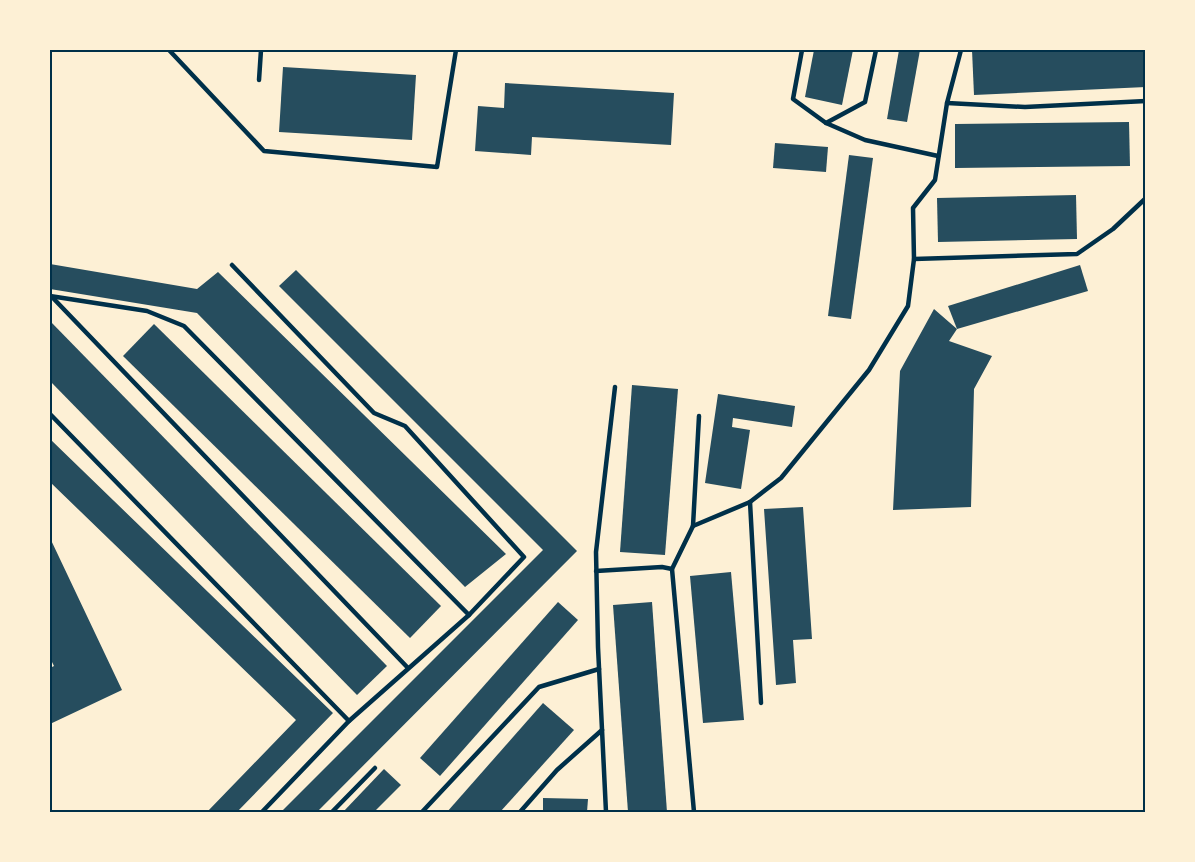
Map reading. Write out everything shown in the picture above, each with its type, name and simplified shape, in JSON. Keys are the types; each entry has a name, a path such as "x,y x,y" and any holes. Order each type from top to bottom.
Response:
{"lane":[{"path":"169,50 264,151 437,167 456,50"},
{"path":"259,80 261,50"},
{"path":"802,50 793,99 826,123 864,140 938,156"},
{"path":"826,123 865,102 876,50"},
{"path":"693,526 750,502 780,478 869,370 908,306 914,259 914,208 935,180 947,103 962,50"},
{"path":"947,103 1025,107 1146,101"},
{"path":"914,259 1077,254 1113,229 1146,198"},
{"path":"232,266 374,414 405,426 524,557 469,615 349,721 262,813"},
{"path":"51,296 147,311 184,326 469,615"},
{"path":"51,296 408,668"},
{"path":"606,813 596,552 615,387"},
{"path":"50,414 349,721"},
{"path":"693,813 672,569 693,526 699,416"},
{"path":"750,502 761,703"},
{"path":"596,571 662,567 672,569"},
{"path":"422,813 539,687 599,669"},
{"path":"520,813 525,810 557,770 602,730"},
{"path":"332,813 375,768"}],"building":[{"path":"814,50 853,50 842,105 805,97"},
{"path":"899,50 920,50 907,122 887,119"},
{"path":"972,50 1146,50 1146,87 974,95"},
{"path":"283,67 416,75 412,140 279,132"},
{"path":"505,83 674,93 671,145 532,137 531,155 475,151 478,106 504,108"},
{"path":"1129,122 1130,166 955,168 955,124"},
{"path":"775,143 828,147 826,172 773,168"},
{"path":"849,155 873,158 851,319 828,316"},
{"path":"1076,195 1077,239 938,242 937,198"},
{"path":"50,264 197,289 218,272 506,554 465,587 197,313 50,289"},
{"path":"1080,265 1088,291 957,329 948,306"},
{"path":"296,270 577,551 317,812 281,812 543,550 279,286"},
{"path":"934,309 957,329 949,341 992,356 974,389 971,507 893,510 900,371"},
{"path":"50,321 387,666 357,695 50,381"},
{"path":"154,324 441,606 410,638 123,356"},
{"path":"632,385 678,389 665,555 620,552"},
{"path":"718,394 795,406 792,427 733,418 732,427 750,430 741,489 705,483"},
{"path":"50,439 333,713 237,812 207,812 296,720 50,482"},
{"path":"803,507 812,639 793,640 796,683 776,685 764,509"},
{"path":"50,538 122,690 50,724 50,668 54,666 50,658"},
{"path":"731,572 744,720 703,723 690,576"},
{"path":"558,602 578,620 440,776 420,758"},
{"path":"652,602 667,812 628,812 613,605"},
{"path":"543,703 574,730 500,812 447,812"},
{"path":"384,769 401,785 374,812 343,812"},
{"path":"543,798 588,799 587,812 543,812"}]}
